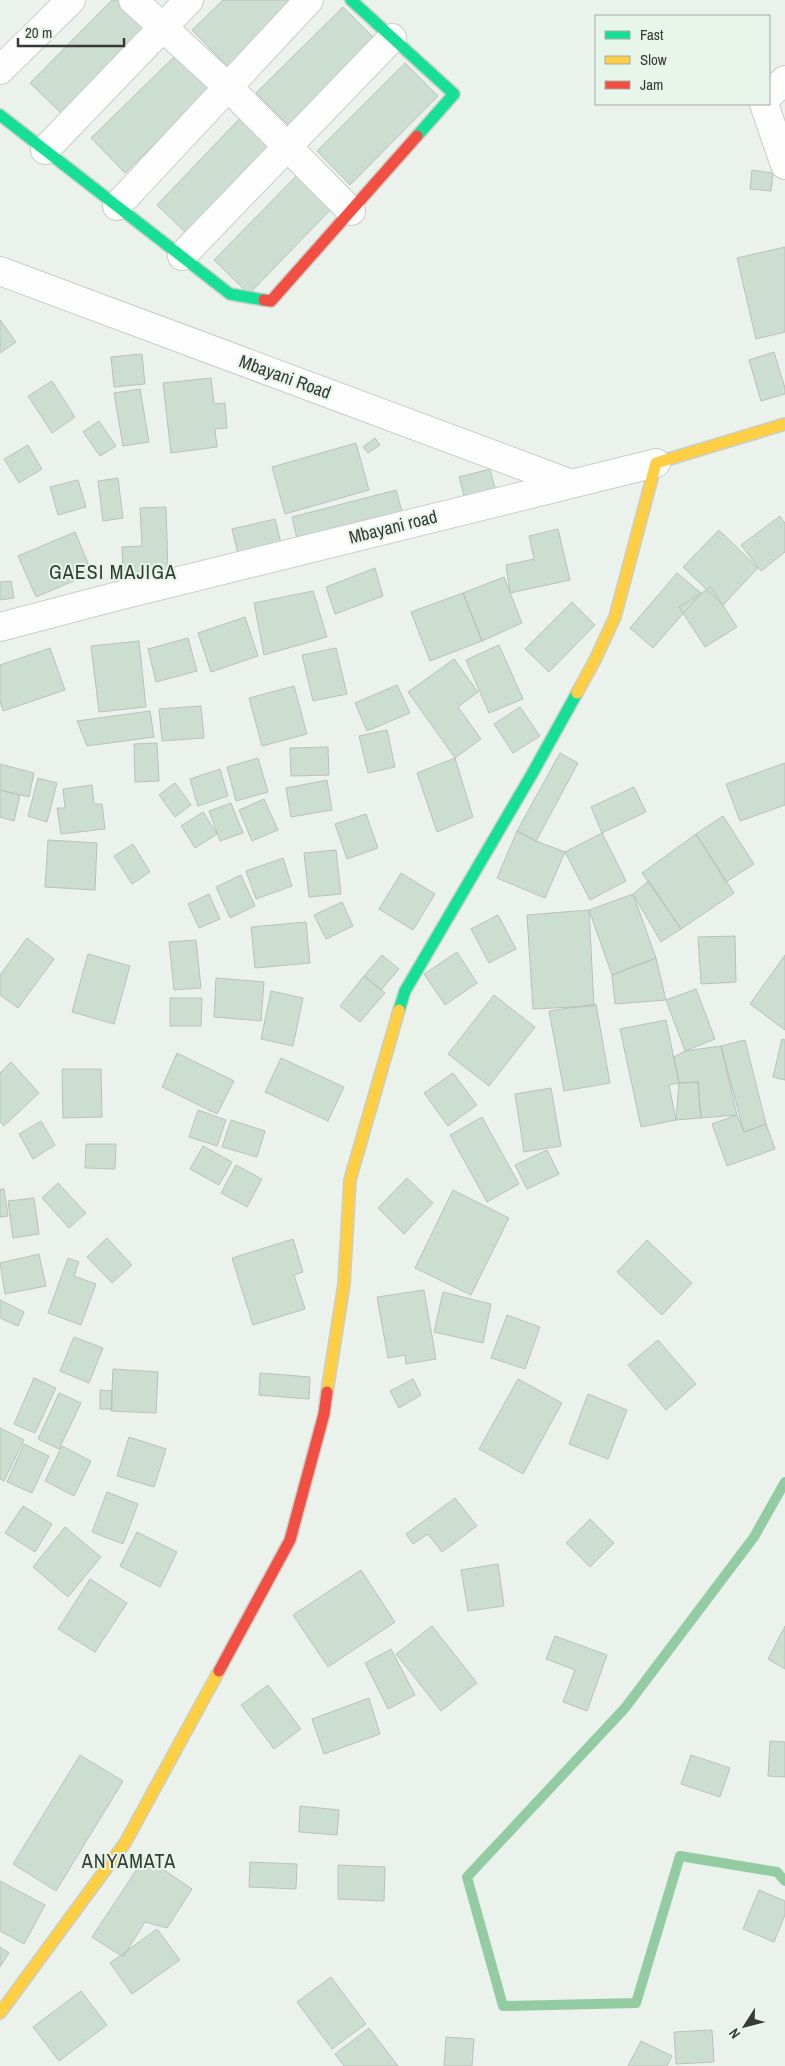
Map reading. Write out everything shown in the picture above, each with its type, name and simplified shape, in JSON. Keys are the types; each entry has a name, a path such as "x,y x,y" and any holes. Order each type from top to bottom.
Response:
{"street":[{"path":"0,70 71,0"},
{"path":"133,0 229,88 350,211"},
{"path":"45,150 189,0"},
{"path":"117,206 309,0"},
{"path":"0,115 230,294 271,301 454,94 350,0"},
{"path":"182,256 392,38"},
{"path":"770,94 785,80"},
{"path":"764,105 785,165"},
{"name":"Mbayani Road","path":"0,271 569,483"},
{"name":"Mbayani road","path":"0,627 569,483 656,463 785,424"},
{"path":"0,2013 125,1842 290,1540 324,1414 344,1284 350,1180 405,991 532,774 595,660 615,617 656,463"}],"building":[{"path":"112,0 123,0 150,27 63,115 30,83"},
{"path":"223,0 295,0 228,67 192,30"},
{"path":"343,7 375,39 288,125 256,93"},
{"path":"179,52 213,87 125,173 91,138"},
{"path":"405,63 438,96 350,185 317,151"},
{"path":"243,115 274,146 188,235 157,205"},
{"path":"302,170 336,204 249,294 214,260"},
{"path":"752,170 773,173 771,191 750,189"},
{"path":"785,247 785,332 756,339 737,258"},
{"path":"0,320 16,342 0,353"},
{"path":"774,352 785,388 785,394 761,401 749,360"},
{"path":"142,354 145,384 114,387 111,357"},
{"path":"211,378 214,404 225,403 227,428 215,429 217,447 171,453 163,383"},
{"path":"52,381 75,417 52,433 28,396"},
{"path":"140,389 149,442 123,446 114,393"},
{"path":"99,421 116,446 100,456 83,432"},
{"path":"375,438 380,445 368,453 363,447"},
{"path":"356,443 369,490 285,514 272,467"},
{"path":"28,445 42,469 19,483 4,459"},
{"path":"490,469 497,496 466,503 459,477"},
{"path":"118,478 123,518 103,521 98,481"},
{"path":"78,480 86,507 58,515 50,487"},
{"path":"396,490 403,515 298,543 292,517"},
{"path":"166,507 168,573 123,574 122,547 142,546 140,508"},
{"path":"780,516 785,523 785,552 761,571 741,545"},
{"path":"275,519 281,543 238,554 232,529"},
{"path":"558,529 570,580 510,593 506,565 534,559 529,536"},
{"path":"719,530 758,568 723,605 683,567"},
{"path":"75,532 92,573 36,597 18,556"},
{"path":"375,568 383,596 335,614 326,587"},
{"path":"677,573 701,593 653,648 630,628"},
{"path":"504,577 522,623 482,641 463,593"},
{"path":"11,581 14,598 0,600 0,582"},
{"path":"711,587 737,627 705,647 679,607"},
{"path":"313,591 327,637 264,655 254,603"},
{"path":"463,593 482,641 430,661 411,612"},
{"path":"572,602 595,625 549,672 525,649"},
{"path":"245,617 258,656 211,672 198,633"},
{"path":"188,638 197,671 156,682 148,649"},
{"path":"139,641 146,707 99,712 91,646"},
{"path":"499,645 523,699 489,713 466,660"},
{"path":"50,648 65,690 3,711 0,701 0,665"},
{"path":"336,648 347,694 313,701 302,655"},
{"path":"454,659 478,692 458,707 481,739 455,758 408,692"},
{"path":"397,685 410,713 367,731 355,703"},
{"path":"294,686 307,734 262,746 249,698"},
{"path":"201,706 204,738 162,741 159,709"},
{"path":"520,707 540,736 513,753 494,724"},
{"path":"150,711 154,737 87,746 77,721"},
{"path":"387,730 395,767 368,773 359,736"},
{"path":"157,743 159,781 135,782 134,744"},
{"path":"328,747 329,775 291,776 290,748"},
{"path":"560,753 578,763 536,841 517,831"},
{"path":"258,758 268,792 236,801 227,767"},
{"path":"455,758 473,817 437,832 417,773"},
{"path":"785,763 785,805 740,821 726,784"},
{"path":"0,764 34,773 29,797 0,790"},
{"path":"220,769 228,796 198,806 190,779"},
{"path":"38,778 57,783 47,822 28,816"},
{"path":"327,780 332,810 291,817 286,788"},
{"path":"175,783 191,805 175,817 159,795"},
{"path":"92,785 94,804 102,804 105,829 61,834 57,808 65,808 63,789"},
{"path":"634,787 646,812 602,833 591,807"},
{"path":"0,790 20,795 14,821 0,817"},
{"path":"264,799 278,830 252,841 239,810"},
{"path":"231,803 243,833 220,841 209,811"},
{"path":"203,812 217,834 195,848 181,826"},
{"path":"366,814 378,848 347,859 335,824"},
{"path":"723,816 754,864 726,882 696,834"},
{"path":"517,831 536,841 565,852 545,898 497,878"},
{"path":"602,833 626,881 590,900 565,852"},
{"path":"696,834 734,893 681,929 642,873"},
{"path":"48,840 97,843 95,890 45,887"},
{"path":"133,844 150,872 132,884 114,856"},
{"path":"336,850 341,894 309,897 304,853"},
{"path":"283,858 292,886 256,899 246,871"},
{"path":"401,873 435,894 413,930 379,909"},
{"path":"241,875 255,906 230,918 216,887"},
{"path":"649,881 681,929 661,942 633,894"},
{"path":"209,894 220,919 199,928 188,904"},
{"path":"633,894 656,958 612,975 589,910"},
{"path":"342,902 353,926 326,939 314,915"},
{"path":"589,910 594,1006 533,1009 527,915"},
{"path":"498,915 516,949 489,963 471,929"},
{"path":"306,922 310,963 255,968 251,927"},
{"path":"735,936 736,982 701,984 698,937"},
{"path":"27,938 54,959 18,1008 0,995 0,975"},
{"path":"196,940 201,988 174,990 169,942"},
{"path":"457,952 477,983 445,1005 424,974"},
{"path":"88,954 130,966 114,1024 72,1012"},
{"path":"382,955 399,969 381,990 364,976"},
{"path":"785,955 785,1030 750,1004"},
{"path":"656,958 666,1000 615,1004 612,975"},
{"path":"364,976 385,993 360,1022 340,1006"},
{"path":"216,978 264,982 261,1021 214,1017"},
{"path":"696,989 715,1039 685,1051 666,1000"},
{"path":"271,991 303,998 293,1046 261,1039"},
{"path":"494,995 535,1027 489,1086 448,1054"},
{"path":"170,998 202,998 201,1026 170,1026"},
{"path":"596,1004 610,1083 564,1091 549,1011"},
{"path":"666,1020 679,1083 669,1085 676,1120 641,1127 620,1029"},
{"path":"782,1039 785,1040 785,1080 773,1077"},
{"path":"745,1040 766,1124 744,1132 721,1046"},
{"path":"721,1046 737,1115 701,1118 698,1082 679,1083 674,1057 685,1051"},
{"path":"177,1053 234,1081 217,1114 162,1087"},
{"path":"281,1058 344,1087 328,1121 265,1092"},
{"path":"11,1062 39,1093 4,1126 0,1122 0,1073"},
{"path":"62,1069 101,1069 102,1117 63,1118"},
{"path":"453,1073 477,1105 448,1126 424,1093"},
{"path":"698,1082 701,1118 676,1120 679,1083"},
{"path":"551,1088 561,1146 524,1152 515,1094"},
{"path":"198,1110 226,1120 217,1146 189,1137"},
{"path":"737,1115 744,1132 766,1124 775,1149 727,1166 712,1124"},
{"path":"482,1117 519,1184 487,1202 450,1135"},
{"path":"231,1120 265,1131 257,1157 222,1147"},
{"path":"41,1121 55,1145 33,1159 19,1134"},
{"path":"86,1144 116,1144 115,1169 85,1168"},
{"path":"203,1146 232,1162 219,1185 190,1169"},
{"path":"547,1150 559,1174 527,1189 515,1165"},
{"path":"236,1165 262,1179 247,1207 221,1193"},
{"path":"407,1178 433,1203 404,1234 378,1208"},
{"path":"58,1183 86,1213 69,1228 42,1198"},
{"path":"0,1189 4,1189 8,1216 0,1217"},
{"path":"453,1190 509,1218 471,1295 415,1268"},
{"path":"34,1198 39,1234 13,1238 8,1201"},
{"path":"107,1238 132,1265 112,1283 87,1257"},
{"path":"293,1239 303,1272 294,1275 305,1309 253,1325 232,1258"},
{"path":"647,1240 692,1283 662,1315 617,1272"},
{"path":"39,1254 46,1286 5,1294 0,1263"},
{"path":"68,1258 79,1262 74,1276 96,1284 81,1325 48,1313"},
{"path":"424,1290 436,1359 406,1364 405,1355 388,1358 377,1297"},
{"path":"443,1292 491,1304 483,1343 434,1332"},
{"path":"0,1300 24,1312 18,1326 0,1318"},
{"path":"507,1315 540,1327 525,1369 491,1358"},
{"path":"74,1337 103,1348 89,1383 60,1371"},
{"path":"658,1340 696,1384 666,1410 628,1365"},
{"path":"113,1369 158,1372 156,1413 111,1411"},
{"path":"260,1373 310,1377 309,1399 259,1395"},
{"path":"34,1378 56,1388 35,1433 14,1424"},
{"path":"413,1379 421,1395 399,1408 390,1391"},
{"path":"518,1379 562,1403 523,1474 479,1449"},
{"path":"100,1390 112,1391 112,1409 100,1409"},
{"path":"59,1393 81,1403 59,1449 38,1439"},
{"path":"588,1394 627,1410 608,1459 569,1444"},
{"path":"0,1428 24,1440 4,1481 0,1479"},
{"path":"129,1437 166,1449 154,1487 117,1476"},
{"path":"24,1444 49,1456 32,1493 7,1482"},
{"path":"62,1446 91,1461 74,1496 45,1481"},
{"path":"107,1492 138,1504 123,1544 92,1532"},
{"path":"455,1498 477,1526 442,1552 428,1534 413,1544 406,1534"},
{"path":"23,1506 52,1524 35,1552 5,1533"},
{"path":"590,1519 614,1543 590,1567 566,1543"},
{"path":"65,1527 101,1557 68,1597 33,1567"},
{"path":"137,1532 177,1552 160,1587 120,1566"},
{"path":"498,1564 504,1606 468,1611 461,1570"},
{"path":"361,1570 395,1622 328,1667 293,1615"},
{"path":"90,1579 127,1603 95,1652 58,1629"},
{"path":"432,1626 477,1683 441,1711 396,1654"},
{"path":"785,1626 785,1669 768,1659"},
{"path":"555,1636 607,1655 587,1711 563,1702 575,1670 546,1659"},
{"path":"391,1649 415,1695 388,1709 365,1663"},
{"path":"268,1685 301,1729 274,1749 241,1705"},
{"path":"369,1698 380,1734 324,1754 312,1719"},
{"path":"770,1741 785,1742 785,1777 768,1776"},
{"path":"80,1755 123,1781 56,1891 13,1864"},
{"path":"691,1755 730,1768 720,1797 681,1784"},
{"path":"300,1806 339,1810 337,1835 299,1832"},
{"path":"145,1857 192,1889 167,1928 145,1922 123,1957 92,1937"},
{"path":"250,1862 297,1864 296,1889 249,1887"},
{"path":"338,1865 385,1867 384,1901 338,1899"},
{"path":"0,1881 45,1905 24,1944 0,1931"},
{"path":"759,1890 785,1901 785,1915 774,1942 743,1929"},
{"path":"157,1929 180,1960 132,1994 110,1963"},
{"path":"0,1947 9,1953 0,1967"},
{"path":"331,1977 366,2024 332,2049 297,2002"},
{"path":"81,1991 107,2025 59,2061 33,2027"},
{"path":"369,2028 398,2066 344,2066 335,2054"},
{"path":"712,2030 714,2062 676,2064 674,2032"},
{"path":"446,2037 474,2039 472,2066 444,2066"},
{"path":"641,2041 672,2056 667,2066 628,2066"}],"waterway":[{"path":"785,1482 754,1537 625,1708 467,1877 503,2006 636,2003 680,1856 777,1872 785,1881"}],"traffic: fast":[{"path":"351,0 454,94 417,136"},
{"path":"0,115 230,294 264,300"},
{"path":"399,1010 405,991 532,774 577,693"}],"traffic: slow":[{"path":"577,693 615,617 656,463 785,424"},
{"path":"327,1392 344,1284 350,1180 399,1010"},
{"path":"0,2013 125,1843 219,1671"}],"traffic: jam":[{"path":"264,300 271,301 417,136"},
{"path":"219,1671 290,1540 324,1414 327,1392"}],"district":[{"name":"GAESI MAJIGA","path":"113,572"},
{"name":"ANYAMATA","path":"129,1861"}]}
